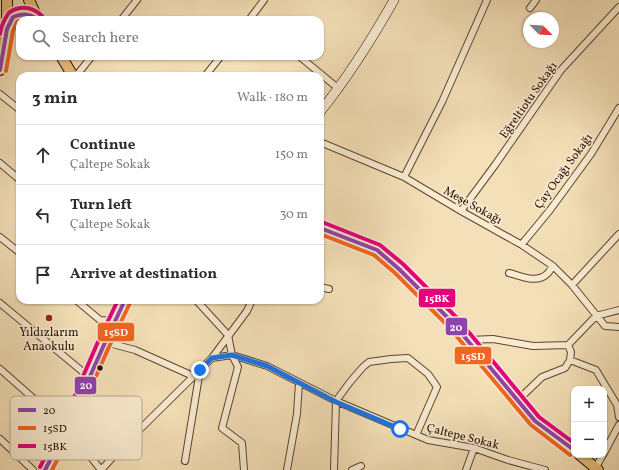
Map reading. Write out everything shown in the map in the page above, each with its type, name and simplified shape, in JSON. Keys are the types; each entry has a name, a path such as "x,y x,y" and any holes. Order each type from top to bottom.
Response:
{"main road":[{"path":"0,70 7,29 8,0"},
{"path":"29,0 37,16"},
{"path":"7,29 13,17 21,13 33,16"},
{"path":"64,60 72,72"},
{"path":"324,230 377,250 404,274 452,322 535,420 571,448"},
{"path":"81,396 123,304"},
{"path":"584,458 597,469"},
{"path":"45,470 50,460"}],"street":[{"path":"124,16 137,0"},
{"path":"252,16 264,0"},
{"path":"324,107 339,89 394,0"},
{"path":"404,177 442,102 487,0"},
{"path":"530,8 536,0"},
{"name":"Eğreltiotu Sokağı","path":"461,211 561,70 619,6"},
{"path":"78,72 89,60"},
{"path":"207,72 218,60"},
{"path":"304,60 318,72"},
{"path":"324,77 339,89"},
{"path":"0,94 16,107"},
{"name":"Çay Ocağı Sokağı","path":"522,244 550,210 591,154 619,108"},
{"name":"Meşe Sokağı","path":"324,144 404,177 461,211 522,244 553,266 572,285 605,326 619,327"},
{"path":"0,163 16,177"},
{"path":"572,285 619,234"},
{"path":"0,237 16,250"},
{"path":"509,273 529,279 537,279 546,275 553,266"},
{"path":"324,288 329,289"},
{"path":"0,303 89,377"},
{"path":"81,304 100,320 114,322"},
{"path":"200,304 228,335 232,355 238,367 222,428 242,443 244,470"},
{"path":"142,427 212,358 247,311 250,304"},
{"path":"468,340 493,339 533,346 568,345 596,316 619,310"},
{"path":"105,342 136,350 193,376"},
{"path":"518,400 542,377 565,368 570,360 571,352 568,345"},
{"name":"Çaltepe Sokak","path":"212,358 232,355 267,366 336,402 428,440 474,448 508,460 545,470"},
{"path":"334,470 336,402 350,382 369,362 391,358 408,358 428,374 437,387 416,435"},
{"path":"570,360 596,370 618,405 619,417"},
{"path":"0,369 29,396"},
{"path":"185,461 200,370"},
{"path":"287,470 297,414 299,383"},
{"path":"607,447 619,425"},
{"path":"0,439 10,448"},
{"path":"466,470 474,448"},
{"path":"597,469 601,458"},
{"path":"22,460 33,470"},
{"path":"93,460 101,470 110,460"},
{"path":"352,470 361,466"}],"transit line":[{"name":"15BK","path":"0,34 5,19 13,10 27,8 42,16"},
{"name":"20","path":"16,16 26,14 32,16"},
{"name":"20","path":"0,70 7,29 13,17 16,16"},
{"name":"15SD","path":"6,71 13,31 16,24"},
{"name":"15BK","path":"324,223 380,245 403,264 457,318 539,417 571,441"},
{"name":"20","path":"324,230 377,250 399,269 452,322 535,421 571,448"},
{"name":"15SD","path":"324,236 374,255 395,273 448,326 531,425 570,455"},
{"name":"15BK","path":"75,396 116,304"},
{"name":"20","path":"81,396 123,304"},
{"name":"15SD","path":"87,396 130,304"},
{"name":"15BK","path":"40,467 44,460"},
{"name":"20","path":"45,470 50,460"},
{"name":"15SD","path":"52,470 57,460"}],"place":[{"name":"Yıldızlarım Anaokulu","path":"49,318"}],"route":[{"path":"200,370 212,358 232,355 267,366 336,402 400,429"}]}
